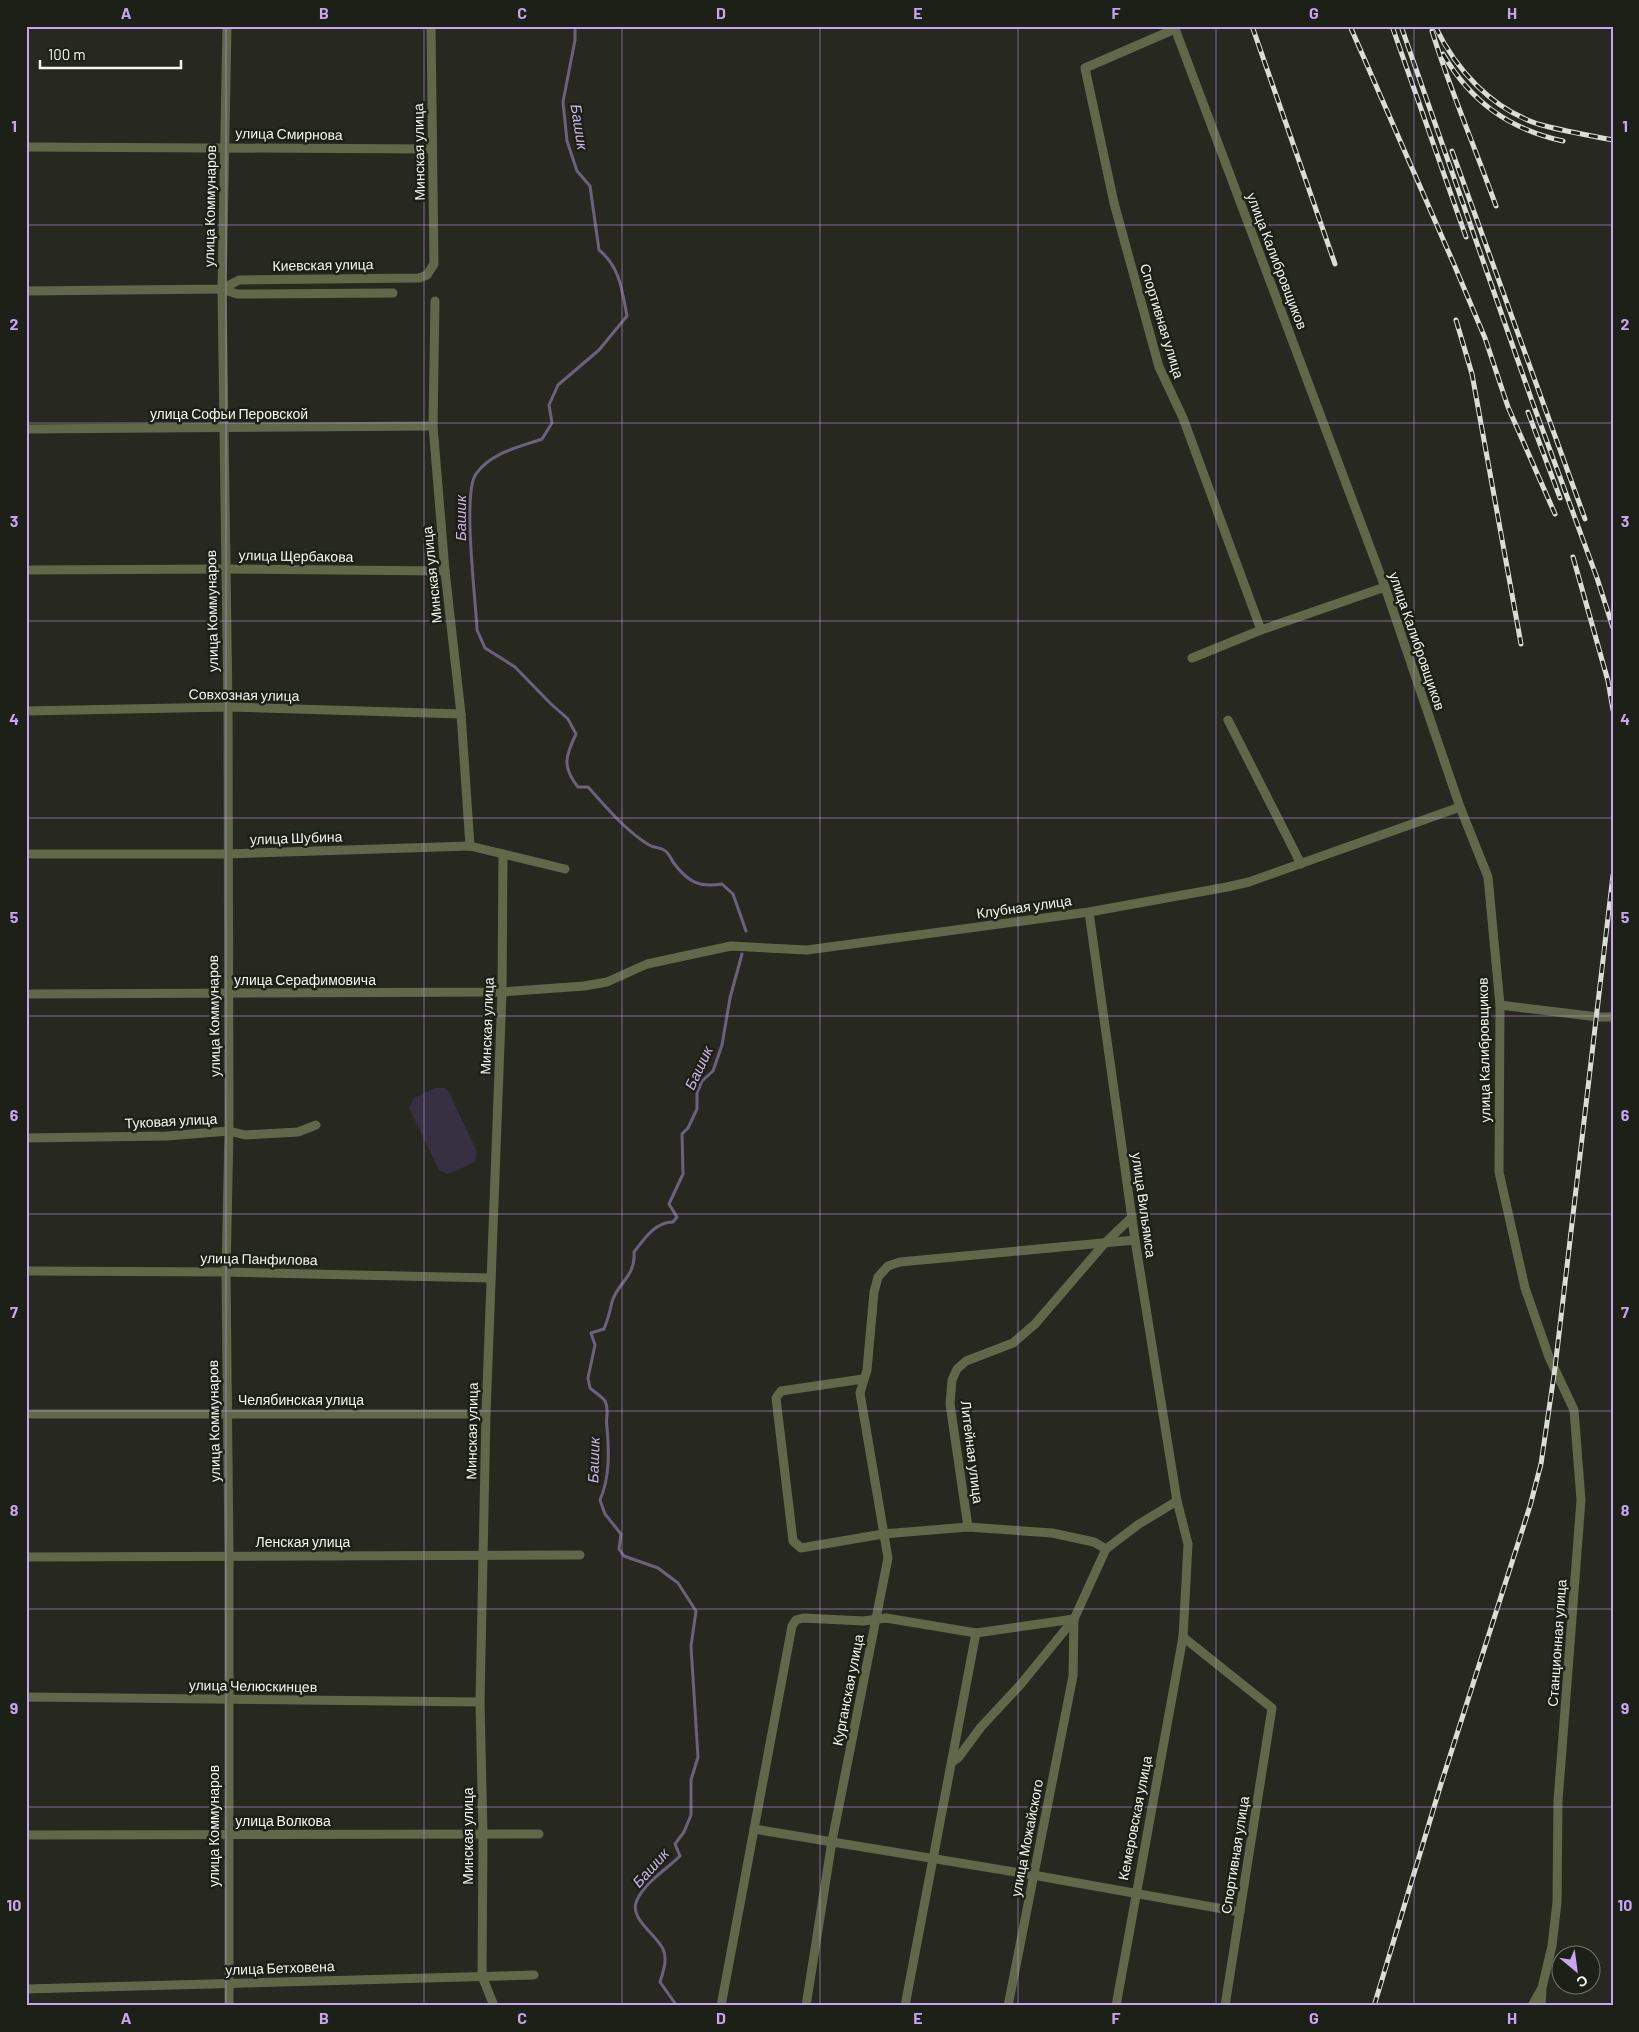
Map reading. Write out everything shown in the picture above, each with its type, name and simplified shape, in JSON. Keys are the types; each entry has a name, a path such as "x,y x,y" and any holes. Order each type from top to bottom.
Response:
{"street":[{"name":"улица Коммунаров","path":"227,26 222,289 228,707 227,994 229,1131 226,1272 229,1555 229,2006"},
{"name":"Минская улица","path":"427,275 434,264 431,26"},
{"name":"Спортивная улица","path":"1174,27 1084,68 1114,203 1159,367 1183,418 1262,630"},
{"name":"улица Калибровщиков","path":"1174,27 1385,588 1460,807 1488,877 1500,1005 1499,1172 1525,1288"},
{"name":"улица Смирнова","path":"26,147 225,146 432,150"},
{"name":"Киевская улица","path":"222,289 240,280 419,278 427,275"},
{"path":"363,294 364,278"},
{"name":"Киевская улица","path":"26,291 222,289 237,294 393,294"},
{"name":"Минская улица","path":"435,301 433,426 445,571 461,714 470,846"},
{"name":"улица Софьи Перовской","path":"26,429 433,426"},
{"name":"улица Щербакова","path":"26,570 445,571"},
{"path":"1192,658 1262,630 1385,588"},
{"name":"Совхозная улица","path":"26,711 228,707 461,714"},
{"path":"1228,720 1301,864"},
{"name":"Клубная улица","path":"584,986 607,982 648,964 731,946 807,950 1089,912 1249,882 1460,807"},
{"name":"улица Шубина","path":"26,854 227,854 470,846 565,869"},
{"name":"Минская улица","path":"494,2006 482,1976 483,1834 480,1702 486,1414 502,992 503,854"},
{"name":"улица Вильямса","path":"1089,912 1132,1217 1177,1501 1188,1544 1183,1637"},
{"name":"улица Серафимовича","path":"26,994 502,992 584,986"},
{"path":"1500,1005 1598,1017 1613,1016"},
{"name":"Туковая улица","path":"26,1138 168,1136 229,1131 245,1134 298,1132 316,1124"},
{"path":"1104,1244 1132,1217"},
{"path":"1104,1244 1136,1240"},
{"name":"Курганская улица","path":"806,2006 832,1841 888,1558 860,1393 867,1370 874,1292 878,1277 888,1266 900,1262 1104,1244"},
{"name":"Литейная улица","path":"968,1527 950,1404 952,1380 956,1369 966,1361 1013,1343 1035,1324 1104,1244"},
{"name":"улица Панфилова","path":"26,1272 226,1272 491,1278"},
{"name":"Станционная улица","path":"1525,1288 1549,1357 1574,1410 1581,1500 1558,1801 1557,1902 1552,1946 1542,1988 1532,2006"},
{"path":"863,1379 781,1391 777,1394 793,1541 801,1548 884,1534 968,1527 1052,1533 1094,1542 1106,1549"},
{"name":"Челябинская улица","path":"26,1414 486,1414"},
{"path":"952,1762 958,1758 981,1727 1022,1684 1074,1619 1106,1549 1139,1524 1177,1501"},
{"name":"Ленская улица","path":"26,1556 580,1555"},
{"path":"721,2006 792,1626 796,1620 803,1618 863,1621 886,1618 976,1633 1074,1619"},
{"name":"улица Можайского","path":"1008,2006 1073,1676 1074,1619"},
{"path":"905,2006 976,1633"},
{"name":"Спортивная улица","path":"1183,1637 1272,1708 1225,2006"},
{"name":"Кемеровская улица","path":"1116,2006 1183,1637"},
{"name":"улица Челюскинцев","path":"26,1698 480,1702"},
{"path":"754,1829 934,1858 1135,1895 1240,1912"},
{"name":"улица Волкова","path":"26,1835 539,1834"},
{"name":"улица Бетховена","path":"26,1989 534,1974"},
{"path":"1541,2006 1542,1988"}],"shaded area":[{"path":"435,1088 445,1088 449,1092 477,1152 475,1162 447,1174 439,1170 409,1108 414,1098"}],"waterway":[{"name":"Башик","path":"575,26 575,40 563,102 567,141 577,171 590,186 599,250 616,271 627,316 599,350 558,385 549,405 552,423 542,439 497,456 476,474 472,485 470,524 477,630 485,648 515,667 568,719 576,734 569,749 567,768 578,787 588,787 632,833 649,845 665,851 678,869 688,878 700,884 722,884 733,894 746,931"},
{"name":"Башик","path":"677,2006 660,1982 665,1961 663,1949 639,1919 635,1907 645,1887 680,1856 675,1844 684,1832 691,1815 691,1780 698,1757 691,1646 696,1611 678,1583 658,1568 624,1556 619,1549 621,1534 605,1514 600,1500 606,1482 608,1464 607,1408 604,1399 590,1388 588,1378 595,1345 591,1333 604,1329 614,1295 632,1268 634,1252 655,1228 673,1222 677,1217 669,1204 683,1174 682,1134 688,1128 697,1109 697,1093 702,1081 713,1071 722,1045 730,998 742,954"}],"railway":[{"path":"1252,26 1335,264"},
{"path":"1350,26 1485,338 1508,407 1555,514"},
{"path":"1392,26 1466,237"},
{"path":"1401,26 1532,401 1597,578 1613,628"},
{"path":"1435,26 1453,58 1464,72 1490,98 1505,108 1538,124 1613,140"},
{"path":"1432,31 1496,206"},
{"path":"1443,54 1466,86 1493,111 1525,129 1563,141"},
{"path":"1452,151 1585,519"},
{"path":"1456,320 1472,374 1521,644"},
{"path":"1528,412 1560,498"},
{"path":"1573,557 1608,681 1613,710"},
{"path":"1374,2006 1441,1784 1530,1506 1541,1464 1555,1368 1613,875"}]}
